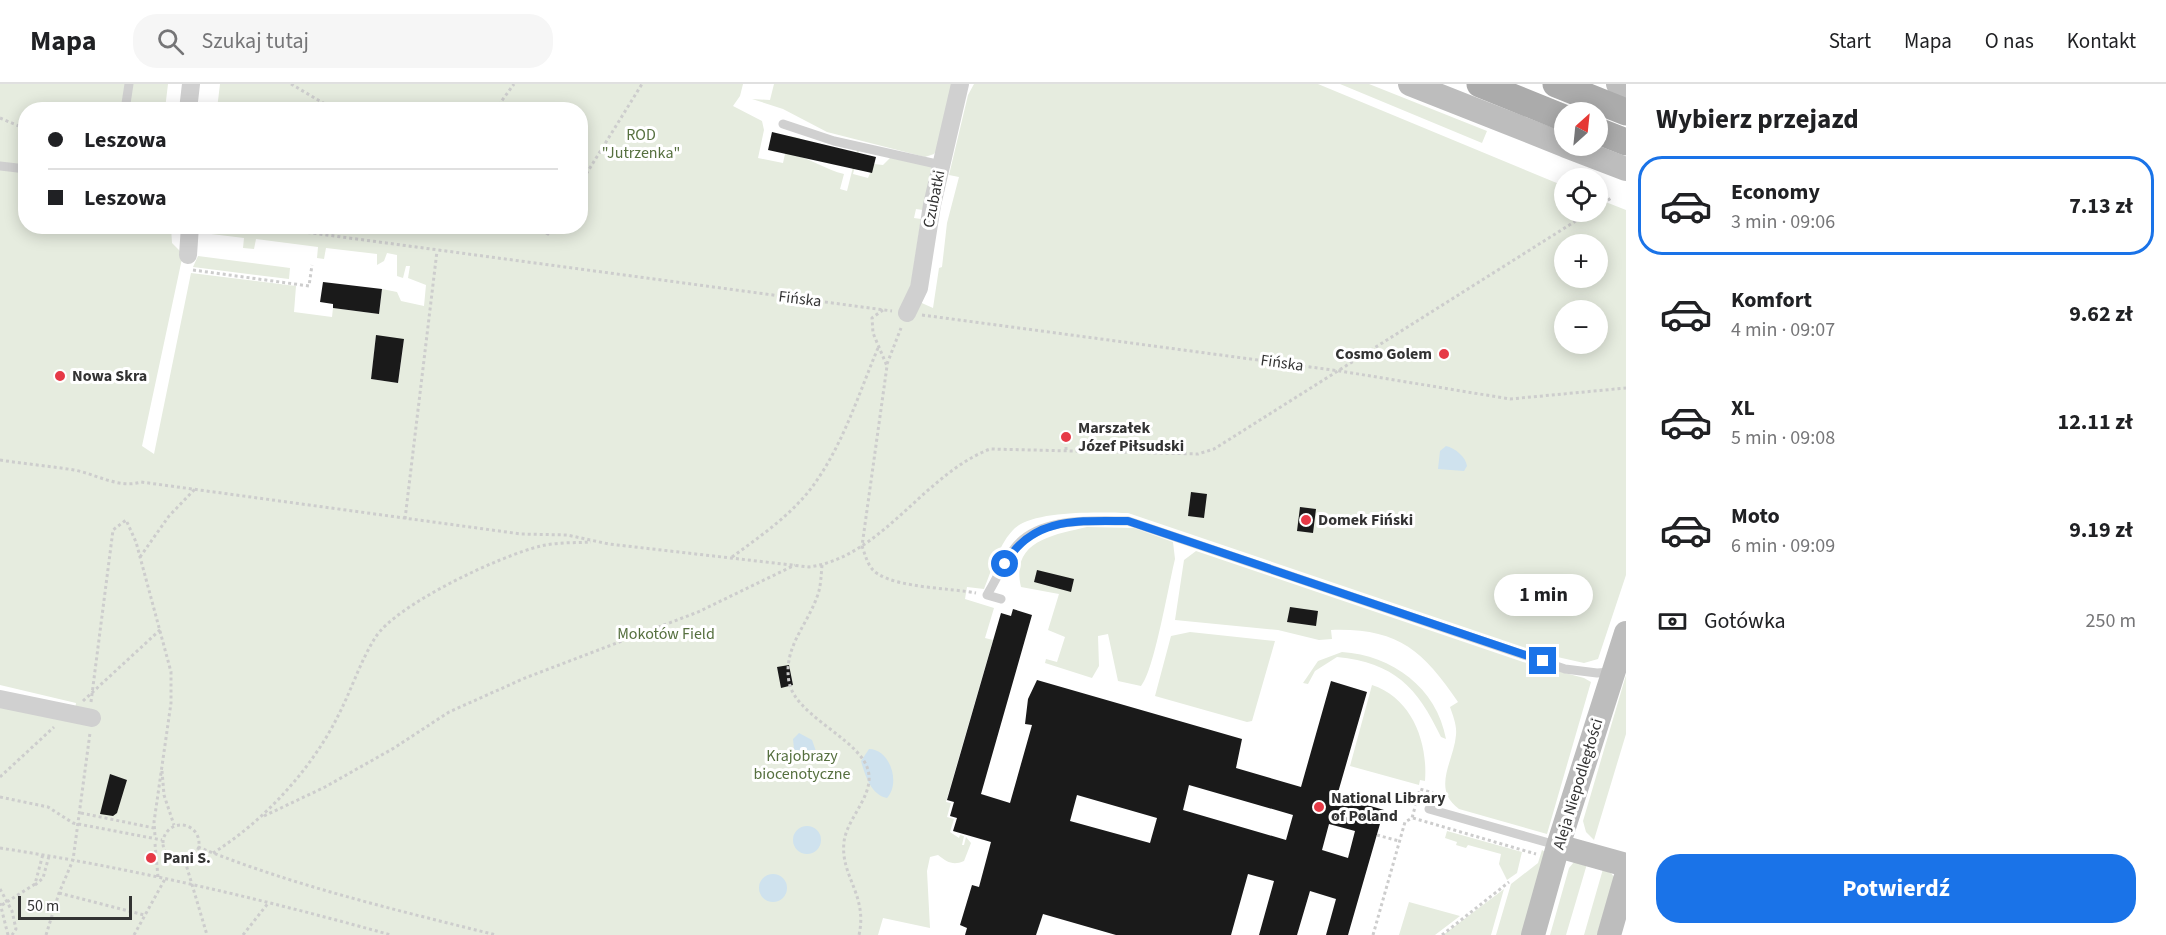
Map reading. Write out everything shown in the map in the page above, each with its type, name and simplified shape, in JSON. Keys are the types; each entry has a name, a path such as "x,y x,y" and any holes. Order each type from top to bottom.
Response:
{"main road":[{"path":"1410,84 1554,141"},
{"path":"1480,84 1554,114"},
{"path":"1556,84 1626,112"},
{"path":"1618,84 1626,87"},
{"path":"1608,135 1626,142"},
{"path":"1593,156 1626,169"},
{"name":"Aleja Niepodległości","path":"1533,935 1548,850 1626,633"},
{"path":"1548,850 1626,865"},
{"path":"1609,935 1626,876"}],"street":[{"path":"189,102 191,84"},
{"name":"Czubatki","path":"907,313 919,288 941,165 960,84"},
{"path":"190,234 190,263"},
{"path":"0,699 92,718"}],"lane":[{"path":"126,102 129,84"},
{"path":"783,124 834,141 941,165"},
{"path":"0,166 18,168"},
{"path":"1001,599 987,595 1014,548 1044,528 1078,521 1128,521 1565,669 1597,674 1613,672"},
{"path":"1429,809 1548,850"}],"path":[{"path":"291,84 321,102"},
{"path":"501,102 514,84"},
{"path":"588,171 642,84"},
{"path":"0,118 18,126"},
{"path":"0,460 77,471 99,479 122,483 141,482 521,534 567,535 596,542 822,566 841,560 862,546 961,463 990,449 1198,454 1214,449 1574,222"},
{"name":"Fińska","path":"323,234 1340,371 1510,399 1626,388"},
{"path":"405,519 437,251"},
{"path":"190,263 309,286 312,265"},
{"path":"883,310 872,318 873,333 887,366"},
{"path":"907,313 887,366 862,546 868,563 879,574 932,588 966,591"},
{"path":"731,558 772,528 815,484 840,439 878,346"},
{"path":"1066,437 1066,450"},
{"path":"140,557 169,516 195,489"},
{"path":"46,935 59,893 73,860 81,813 92,718 91,693 113,530 126,520 140,557 171,672 171,703 161,763 155,836"},
{"path":"213,853 242,835 264,816 322,743 338,718 376,636 393,620 429,596 505,558 542,546 596,542"},
{"path":"264,816 325,787 384,754 449,712 525,678 698,612 796,565"},
{"path":"822,566 818,595 791,648 787,667 794,695 858,753 868,770 868,788 848,827 844,843 846,865 861,905 859,935"},
{"path":"0,777 161,629"},
{"path":"161,763 164,795 174,826"},
{"path":"1413,818 1420,789 1433,793"},
{"path":"0,797 48,807 68,821 79,825 162,840"},
{"path":"81,813 154,828"},
{"path":"1373,935 1405,822 1413,818 1548,850"},
{"path":"162,840 174,826"},
{"path":"162,840 168,856 185,861 194,856 198,847 197,836 190,827 174,826"},
{"path":"1377,835 1399,842"},
{"path":"155,843 158,877"},
{"path":"198,847 299,883 496,935"},
{"path":"0,848 43,854 192,884 391,935"},
{"path":"31,887 37,879 43,854"},
{"path":"11,935 1,904 8,902 43,878 49,856"},
{"path":"185,861 207,935"},
{"path":"134,935 165,878"},
{"path":"1442,935 1509,882"},
{"path":"0,889 15,920 16,929 11,935"},
{"path":"59,893 144,915"},
{"path":"243,935 269,903"}],"green space":[{"name":"Mokotów Field","path":"0,84 168,84 166,102 18,102 18,234 171,234 172,243 183,254 142,446 154,454 191,273 296,286 294,312 332,317 333,308 379,314 382,289 397,292 401,301 424,306 426,285 408,278 410,266 406,266 403,278 397,276 397,255 387,253 384,261 377,265 377,254 326,248 324,259 317,258 318,247 256,239 254,249 243,248 244,238 211,234 588,234 588,102 218,102 220,84 743,84 740,96 733,106 762,121 764,130 758,158 783,163 789,136 800,138 797,156 844,174 840,189 847,191 857,151 859,151 853,174 868,178 874,164 883,165 891,157 932,166 923,210 916,209 914,218 921,219 910,292 906,296 933,308 939,268 942,267 947,223 959,177 949,175 968,95 974,84 1318,84 1554,182 1554,222 1608,222 1608,203 1626,210 1626,575 1598,659 1584,663 1544,654 1128,513 1069,513 1024,522 1009,534 996,557 984,589 967,587 965,599 994,608 985,638 993,640 946,802 951,803 947,817 954,819 950,832 959,838 960,835 964,836 962,845 966,837 971,843 964,861 950,862 938,855 930,857 927,871 930,928 883,918 878,935 0,935 0,707 73,722 76,703 0,685","holes":["376,336 404,340 398,383 371,379"]},
{"path":"774,84 953,84 940,144 934,154 925,157 827,132 783,109 752,99 770,100"},
{"path":"1340,84 1369,84 1487,131 1482,143"},
{"path":"198,256 290,268 289,279 193,267"},
{"path":"1087,527 1134,528 1173,542 1175,559 1161,626 1151,664 1141,686 1118,681 1108,634 1098,636 1099,666 1092,678 1045,663 1046,659 1057,662 1065,637 1048,630 1059,594 1021,587 1019,572 1022,559 1028,550 1048,537"},
{"path":"1196,551 1523,662 1584,678 1591,682 1547,834 1459,809 1451,801 1446,793 1445,784 1456,731 1450,707 1458,702 1432,668 1406,645 1374,633 1354,630 1331,630 1332,639 1319,640 1278,630 1175,620 1184,560"},
{"path":"1190,632 1275,641 1252,721 1247,722 1155,696 1171,636"},
{"path":"1342,652 1378,660 1395,667 1409,678 1433,704 1446,739 1441,737 1413,691 1402,680 1374,665 1337,657 1315,671 1308,684 1303,683 1318,661"},
{"path":"1626,675 1626,734 1594,840 1586,832 1583,821"},
{"path":"1372,685 1398,700 1415,723 1424,751 1425,766 1425,781 1420,780 1419,785 1350,766"},
{"path":"1447,831 1522,852 1517,873 1507,880 1499,864 1501,854 1468,845 1466,848 1456,845 1457,842 1445,838"},
{"path":"1542,850 1545,852 1523,935 1496,935 1511,884 1538,863"},
{"path":"1574,862 1587,864 1566,935 1550,935 1569,868"},
{"path":"1603,869 1614,877 1597,935 1584,935"},
{"path":"1504,889 1491,935 1443,935"},
{"path":"1409,902 1460,916 1435,935 1399,935"}],"water":[{"path":"1446,446 1465,459 1467,466 1464,471 1438,469 1440,451"},
{"path":"799,733 812,740 817,754 812,760 805,760 794,749 793,739"},
{"path":"869,749 876,750 883,755 891,768 893,784 887,798 873,789 864,772 861,761"},
{"path":"807,826 817,830 821,840 817,850 807,854 797,850 793,840 797,830"},
{"path":"773,874 783,878 787,888 783,898 773,902 763,898 759,888 763,878"}],"building":[{"path":"772,132 876,157 872,173 768,150"},
{"path":"323,282 382,289 379,314 333,308 333,304 320,302"},
{"path":"376,335 404,339 398,383 371,379"},
{"path":"1191,492 1207,494 1204,518 1188,516"},
{"name":"Domek Fiński","path":"1300,507 1316,509 1313,533 1297,531"},
{"path":"1037,570 1074,579 1071,592 1034,582"},
{"path":"1290,607 1318,611 1316,626 1287,622"},
{"name":"National Library of Poland","path":"1013,609 1032,615 981,794 1010,803 1032,725 1025,724 1028,699 1037,680 1242,739 1236,768 1301,787 1331,681 1367,692 1337,796 1384,810 1348,935 1326,935 1336,899 1310,891 1297,935 1259,935 1274,881 1248,874 1231,935 1116,935 1043,914 1036,935 965,935 967,928 960,925 972,885 979,887 991,842 953,831 957,818 950,816 954,802 947,800 1001,613 1011,616","holes":["1189,785 1293,815 1286,840 1183,810","1077,795 1157,818 1150,843 1070,821","1329,824 1355,831 1348,858 1322,850"]},
{"path":"789,665 793,685 781,688 777,667"},
{"path":"110,774 127,780 117,813 113,816 100,814"}],"place":[{"name":"Cosmo Golem","path":"1444,354"},
{"name":"Nowa Skra","path":"60,376"},
{"name":"Marszałek Józef Piłsudski","path":"1066,437"},
{"name":"Domek Fiński","path":"1306,520"},
{"name":"National Library of Poland","path":"1319,807"},
{"name":"Pani S.","path":"151,858"}],"route":[{"path":"1005,564 1014,548 1044,528 1078,521 1128,521 1543,661"}],"park label":[{"name":"ROD \"Jutrzenka\"","path":"641,144"},
{"name":"Krajobrazy biocenotyczne","path":"802,765"}]}
